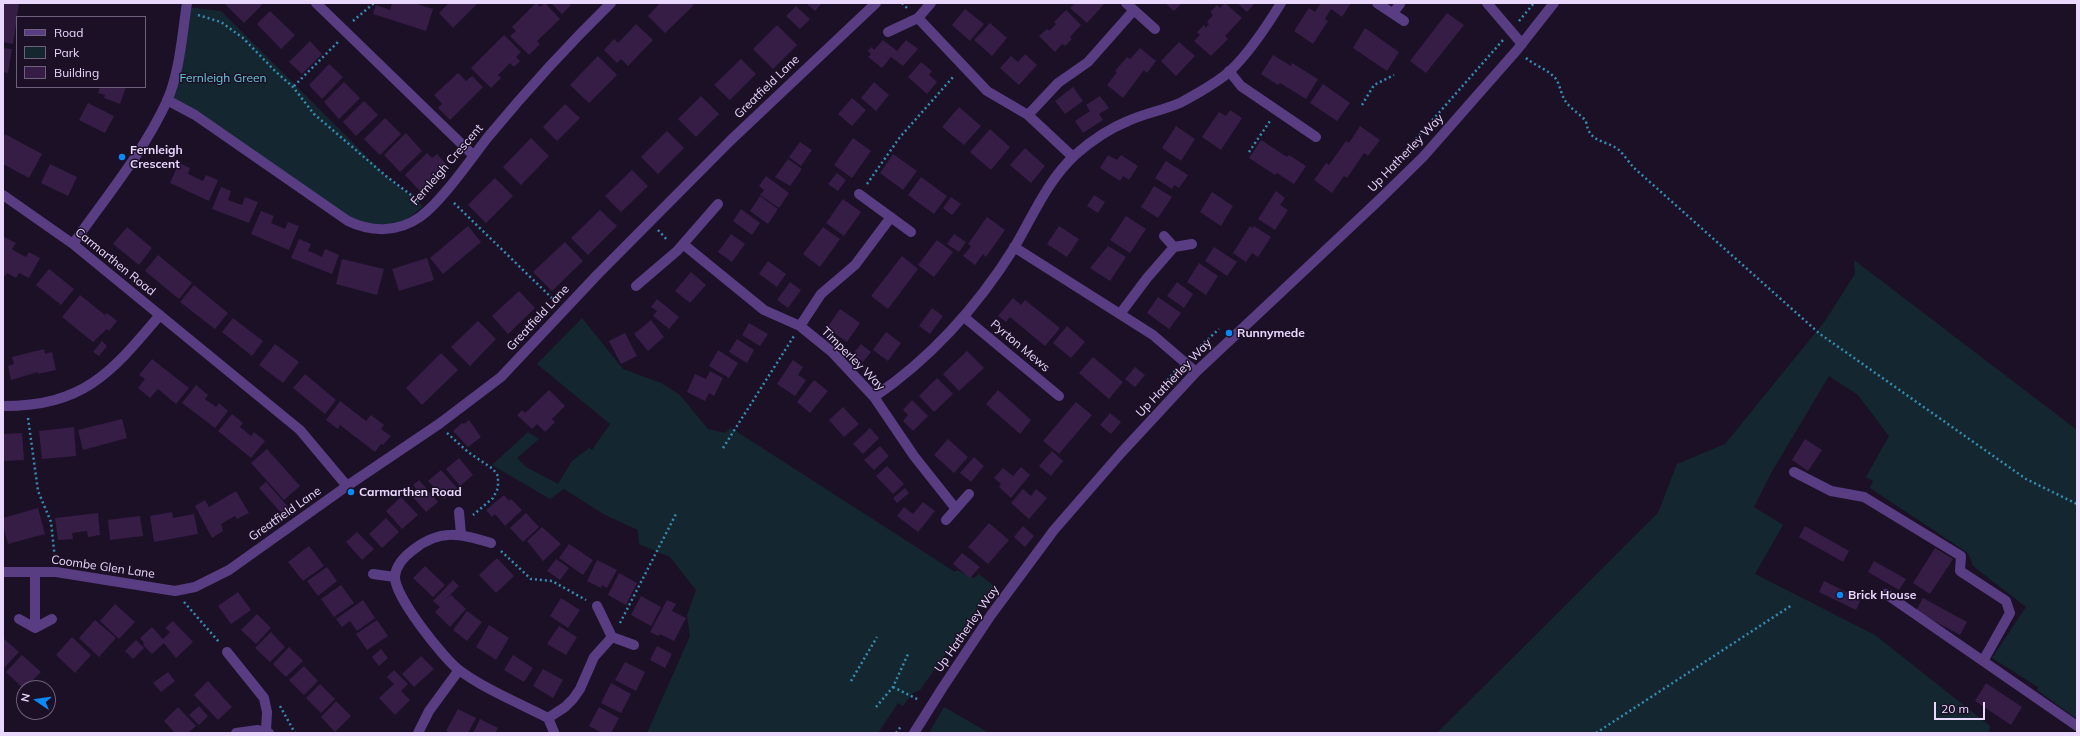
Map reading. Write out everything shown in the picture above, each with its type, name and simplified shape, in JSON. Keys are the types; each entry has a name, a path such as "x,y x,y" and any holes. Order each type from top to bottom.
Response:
{"street":[{"path":"316,3 473,155"},
{"name":"Fernleigh Crescent","path":"167,100 195,115 339,216 357,225 376,229 396,228 420,217 430,208 473,155 536,82 611,3"},
{"name":"Greatfield Lane","path":"175,590 195,588 229,570 347,486 439,424 500,377 564,309 731,140 876,3"},
{"path":"888,32 918,18 931,3"},
{"path":"1126,3 1155,29"},
{"path":"874,397 898,381 922,360 964,317 997,274 1014,247 1037,204 1073,157 1113,127 1181,102 1230,71 1245,54 1281,3"},
{"path":"1377,3 1404,21"},
{"path":"1487,3 1520,47"},
{"name":"Up Hatherley Way","path":"914,733 987,622 1054,530 1121,453 1196,372 1423,157 1520,47 1554,3"},
{"path":"1393,13 1400,4"},
{"path":"73,244 147,138 167,100 177,68 186,8"},
{"path":"1028,115 1058,83 1088,62 1134,10"},
{"path":"918,18 987,91 1028,115 1073,157"},
{"path":"1230,71 1241,86 1316,137"},
{"path":"859,194 911,232"},
{"name":"Carmarthen Road","path":"3,195 73,244 300,430 347,486"},
{"path":"636,286 680,247 718,204"},
{"path":"800,326 821,294 855,265 891,218"},
{"path":"1164,236 1174,247"},
{"path":"1120,314 1147,278 1174,247 1192,244"},
{"name":"Timperley Way","path":"680,247 764,310 800,326 832,352 874,397 914,456 956,509"},
{"path":"1014,247 1152,335 1196,372"},
{"path":"3,406 26,405 57,400 86,388 113,368 160,315"},
{"name":"Pyrton Mews","path":"964,317 1059,396"},
{"path":"1794,472 1831,491 1864,497 1960,556 1960,571 2006,601 2010,613 1983,661"},
{"path":"946,520 969,494"},
{"path":"460,517 461,534"},
{"path":"491,543 461,534 448,535 423,543 400,562 395,577 397,590 416,621 459,670 503,696 548,718 554,732"},
{"name":"Coombe Glen Lane","path":"3,572 56,572 175,590"},
{"path":"35,572 35,628"},
{"path":"373,574 395,577"},
{"path":"1886,594 2077,726"},
{"path":"597,606 612,637 634,645"},
{"path":"19,619 35,628"},
{"path":"35,628 52,619"},
{"path":"548,718 565,707 573,699 586,677 592,661 612,637"},
{"path":"227,652 264,698 267,712 268,732 250,730 236,733"},
{"path":"418,733 429,711 459,670"}],"path":[{"path":"294,87 345,31 374,3"},
{"path":"186,8 221,22 243,38 294,87 314,114 386,176 430,208"},
{"path":"1520,47 1535,66 1545,69 1557,80 1558,87 1566,103 1586,121 1587,130 1592,137 1619,150 1633,167 1820,334 2026,479 2077,504"},
{"path":"859,194 900,137 962,66"},
{"path":"1362,104 1374,85 1394,75"},
{"path":"1249,152 1277,111"},
{"path":"443,193 564,309"},
{"path":"650,222 680,247"},
{"path":"723,448 800,326"},
{"path":"26,405 38,490 51,522 56,572"},
{"path":"439,424 456,443 493,469 498,476 498,488 493,498 468,519 460,517"},
{"path":"612,637 677,512"},
{"path":"491,543 531,579 552,581 597,606"},
{"path":"175,590 227,652"},
{"path":"1596,733 1792,606"},
{"path":"852,681 877,637"},
{"path":"876,707 893,687 908,654"},
{"path":"893,687 919,700"}],"green space":[{"name":"Fernleigh Green","path":"186,7 221,11 386,176 423,206 396,228 367,228 167,100"},
{"path":"1854,260 2077,430 2077,719 2037,690 2038,687 1992,658 2026,607 1973,566 1968,553 1870,488 1873,481 1866,477 1889,436 1858,395 1829,376 1771,473 1754,507 1783,525 1755,574 1875,635 1990,726 1989,733 1437,733 1658,513 1677,464 1725,444 1825,321 1855,274"},
{"path":"582,318 623,369 661,383 680,395 708,429 725,433 731,428 955,572 957,570 974,578 979,574 994,586 920,690 913,693 903,706 898,703 878,733 647,733 690,636 687,615 696,590 670,557 639,544 638,530 605,515 564,489 550,499 492,465 528,432 539,439 517,458 526,467 558,484 572,461 589,448 592,450 610,424 537,364"},
{"path":"944,707 989,733 929,733"}],"building":[{"path":"3,3 19,3 13,44 3,42"},
{"path":"224,3 260,3 262,5 244,23"},
{"path":"392,3 414,3 433,9 426,31 373,14 376,5 390,10"},
{"path":"449,3 478,3 453,28 439,13"},
{"path":"536,3 540,7 545,3 560,19 537,41 540,44 529,55 510,36 516,31 512,27"},
{"path":"551,3 568,3 571,5 562,14"},
{"path":"660,3 691,3 694,5 665,33 648,16"},
{"path":"806,3 822,3 815,11"},
{"path":"1075,3 1105,3 1087,23 1070,8"},
{"path":"1165,3 1182,3 1174,11"},
{"path":"1225,3 1242,18 1225,36 1228,39 1211,56 1194,41 1200,35 1197,32 1204,25 1206,28 1209,24 1207,22 1213,15 1210,12 1217,5 1220,8"},
{"path":"1237,3 1255,3 1247,12"},
{"path":"1321,3 1351,3 1342,17 1331,9 1325,19 1328,21 1313,44 1294,31 1309,8 1315,12"},
{"path":"796,6 810,19 800,29 786,16"},
{"path":"965,9 984,24 970,41 952,25"},
{"path":"1066,10 1081,25 1070,37 1072,39 1065,46 1062,44 1055,52 1039,36 1047,29 1049,31 1056,24 1054,22"},
{"path":"270,11 295,35 281,49 257,24"},
{"path":"1447,13 1464,25 1426,73 1410,61"},
{"path":"990,23 1007,38 992,56 974,40"},
{"path":"636,24 653,40 628,66 621,59 617,63 604,50 614,39 618,43"},
{"path":"777,25 797,45 773,69 753,49"},
{"path":"1365,28 1399,52 1387,71 1353,48"},
{"path":"504,35 521,52 516,57 520,61 514,67 510,63 498,75 501,78 491,88 471,68"},
{"path":"883,40 897,51 906,40 918,49 903,66 891,57 882,68 868,57 871,54 868,51 871,47 874,50"},
{"path":"310,41 322,54 302,74 289,62"},
{"path":"1179,42 1195,56 1176,76 1161,61"},
{"path":"3,48 12,49 8,73 3,72"},
{"path":"1140,48 1156,61 1147,73 1144,70 1123,98 1107,85 1117,72 1115,71 1127,57 1130,59"},
{"path":"1025,54 1037,65 1019,85 1000,68 1011,56 1018,62"},
{"path":"1273,55 1291,66 1292,63 1318,79 1306,99 1280,83 1278,85 1261,74"},
{"path":"598,56 617,75 589,103 570,85"},
{"path":"741,59 756,74 730,100 714,85"},
{"path":"921,62 932,71 929,75 937,82 927,94 908,77"},
{"path":"329,64 343,77 322,99 309,85"},
{"path":"458,73 466,81 472,76 483,87 450,120 438,108 442,104 434,95"},
{"path":"344,82 360,98 339,119 324,102"},
{"path":"874,82 889,95 876,111 861,98"},
{"path":"1323,84 1350,103 1337,121 1310,103"},
{"path":"1073,87 1083,101 1065,114 1055,101"},
{"path":"100,88 126,88 120,104 104,98 105,95 98,93"},
{"path":"701,96 719,114 696,137 678,119"},
{"path":"1100,96 1109,108 1099,114 1103,120 1083,133 1075,121 1090,111 1086,105"},
{"path":"852,98 866,110 852,126 838,114"},
{"path":"364,101 378,115 356,136 343,122"},
{"path":"88,103 114,116 105,133 79,120"},
{"path":"565,104 580,118 557,141 543,127"},
{"path":"959,107 981,126 964,145 942,127"},
{"path":"1230,110 1242,118 1221,150 1202,137 1219,112 1226,116"},
{"path":"385,118 401,134 380,155 364,139"},
{"path":"1176,126 1195,139 1181,161 1162,148"},
{"path":"1360,126 1380,140 1368,156 1364,153 1347,178 1344,176 1332,193 1314,180 1326,163 1329,165 1346,141 1349,143"},
{"path":"990,129 1010,147 991,170 970,152"},
{"path":"667,131 684,148 658,174 641,157"},
{"path":"406,133 422,151 400,172 384,155"},
{"path":"5,134 42,154 29,178 3,164 3,138"},
{"path":"531,138 549,156 521,185 503,167"},
{"path":"853,138 871,151 852,178 834,165"},
{"path":"1261,140 1287,157 1289,155 1306,166 1294,184 1277,173 1275,175 1249,158"},
{"path":"800,142 812,150 801,166 789,157"},
{"path":"1025,148 1045,166 1031,183 1010,165"},
{"path":"427,153 432,158 437,154 447,165 420,191 405,175"},
{"path":"893,154 917,171 903,190 880,173"},
{"path":"1108,155 1117,160 1121,155 1138,166 1129,180 1123,176 1120,181 1100,168"},
{"path":"788,159 802,169 790,186 775,177"},
{"path":"1166,161 1188,175 1179,188 1174,185 1172,189 1155,178"},
{"path":"179,163 190,168 188,174 203,181 206,175 218,180 209,201 170,183"},
{"path":"50,164 77,177 68,196 41,183"},
{"path":"632,170 648,186 621,212 605,196"},
{"path":"837,173 846,180 838,191 828,184"},
{"path":"766,176 789,193 779,208 760,195 764,190 759,186"},
{"path":"921,177 947,196 934,214 908,195"},
{"path":"495,178 513,196 486,223 468,205"},
{"path":"1154,186 1172,197 1158,218 1141,207"},
{"path":"221,187 231,191 228,200 242,205 245,197 258,202 249,223 212,209"},
{"path":"1276,191 1285,198 1280,205 1288,210 1275,230 1258,219"},
{"path":"1212,192 1233,206 1221,226 1200,212"},
{"path":"1094,195 1105,202 1098,213 1087,206"},
{"path":"760,196 778,209 768,224 750,211"},
{"path":"951,197 961,204 952,215 943,208"},
{"path":"843,199 861,212 844,236 826,223"},
{"path":"741,209 760,223 752,235 733,221"},
{"path":"600,210 617,226 588,255 571,238"},
{"path":"261,211 274,216 271,223 285,229 288,222 299,226 289,250 251,234"},
{"path":"1126,216 1146,229 1130,253 1110,240"},
{"path":"987,217 1005,230 986,257 983,254 975,265 963,256 971,246 968,244"},
{"path":"468,226 481,242 443,274 430,258"},
{"path":"1059,226 1079,239 1067,257 1047,244"},
{"path":"1250,226 1252,228 1254,226 1271,237 1258,257 1252,253 1246,262 1233,253"},
{"path":"127,227 152,248 139,265 113,244"},
{"path":"823,227 840,239 820,267 803,254"},
{"path":"731,234 745,244 732,262 718,252"},
{"path":"954,234 966,242 959,252 947,244"},
{"path":"4,237 16,243 12,249 18,253 26,257 29,252 40,258 29,278 19,273 16,278 7,273 5,276 3,275"},
{"path":"299,239 311,244 308,251 322,257 325,249 339,255 332,274 291,258"},
{"path":"937,240 953,252 934,277 918,265"},
{"path":"565,242 583,261 552,291 533,272"},
{"path":"1108,246 1126,257 1110,281 1090,268"},
{"path":"1214,247 1237,262 1227,276 1205,261"},
{"path":"158,255 192,283 179,299 145,271"},
{"path":"902,256 918,269 888,309 871,296"},
{"path":"427,258 434,280 399,291 392,269"},
{"path":"342,259 384,269 377,295 336,284"},
{"path":"768,261 786,274 777,287 759,274"},
{"path":"1199,263 1218,276 1206,295 1187,282"},
{"path":"49,269 74,289 61,305 36,285"},
{"path":"691,272 706,285 690,303 675,291"},
{"path":"790,282 801,290 788,308 777,300"},
{"path":"1177,282 1193,294 1184,308 1167,296"},
{"path":"194,285 228,313 215,329 180,302"},
{"path":"519,291 535,308 508,334 492,316"},
{"path":"80,295 105,315 107,313 117,321 109,331 107,329 93,342 62,317"},
{"path":"1158,297 1181,313 1169,329 1147,313"},
{"path":"1013,298 1021,305 1025,300 1060,328 1045,346 1010,317 1006,322 998,316"},
{"path":"657,299 679,317 669,329 653,316 657,311 651,307"},
{"path":"932,308 943,316 930,334 919,326"},
{"path":"840,309 860,323 847,342 827,328"},
{"path":"233,318 263,341 252,356 222,332"},
{"path":"651,320 664,337 648,351 634,334"},
{"path":"478,321 496,339 470,366 451,347"},
{"path":"749,323 768,334 760,346 742,335"},
{"path":"1067,326 1085,342 1071,358 1053,343"},
{"path":"886,332 901,343 888,361 873,350"},
{"path":"625,333 637,356 621,364 609,341"},
{"path":"737,339 754,350 747,363 729,352"},
{"path":"102,341 107,346 99,356 93,352"},
{"path":"275,344 299,362 283,383 259,365"},
{"path":"861,344 871,352 863,362 853,354"},
{"path":"44,349 45,354 52,352 56,370 38,374 38,372 11,380 8,366 14,364 12,357"},
{"path":"718,350 738,363 729,378 709,366"},
{"path":"967,351 984,368 959,391 943,374"},
{"path":"441,353 458,370 422,405 406,388"},
{"path":"1093,357 1123,382 1109,399 1079,373"},
{"path":"152,359 189,388 176,404 158,389 150,398 138,388 145,379 139,375"},
{"path":"793,360 803,367 798,375 806,380 795,396 777,384"},
{"path":"1135,367 1145,375 1135,387 1125,379"},
{"path":"710,371 723,378 714,396 709,393 705,401 687,392 695,374 706,379"},
{"path":"305,374 336,400 325,414 293,388"},
{"path":"937,378 953,394 934,412 919,396"},
{"path":"814,380 828,391 810,413 797,402"},
{"path":"196,385 208,395 205,399 216,407 219,403 228,411 215,428 182,403"},
{"path":"549,390 565,406 552,419 555,422 545,432 537,424 532,429 517,415 522,410 525,413"},
{"path":"998,390 1031,420 1020,434 986,404"},
{"path":"912,400 928,416 913,431 903,421 908,415 903,410"},
{"path":"340,401 366,421 371,415 384,425 381,429 391,436 383,445 381,444 375,452 340,425 338,429 326,420"},
{"path":"1076,402 1092,415 1059,454 1043,441"},
{"path":"843,407 859,424 844,437 829,420"},
{"path":"1110,413 1121,422 1111,434 1100,425"},
{"path":"232,414 243,423 240,427 251,436 254,432 265,441 251,458 218,431"},
{"path":"122,419 127,438 83,450 78,430"},
{"path":"469,420 481,437 468,447 453,431 462,423 464,424"},
{"path":"74,427 76,456 42,459 39,431"},
{"path":"870,428 879,438 863,454 853,444"},
{"path":"22,433 24,460 3,461 3,434"},
{"path":"948,439 968,457 954,473 934,455"},
{"path":"1805,439 1822,450 1808,471 1792,460"},
{"path":"880,446 889,456 874,470 864,460"},
{"path":"267,449 300,486 284,500 251,463"},
{"path":"1052,451 1063,461 1051,476 1039,466"},
{"path":"974,457 984,466 971,482 960,473"},
{"path":"459,458 473,475 460,486 446,469"},
{"path":"887,466 904,484 893,494 876,476"},
{"path":"1021,467 1030,475 1011,498 999,487 1001,484 994,478 1003,468 1013,476"},
{"path":"441,470 457,488 444,499 428,481"},
{"path":"419,480 438,502 426,512 412,496 418,491 413,485"},
{"path":"266,482 290,509 283,515 259,488"},
{"path":"905,488 909,493 897,503 893,498"},
{"path":"1023,489 1031,496 1036,489 1047,498 1029,519 1011,503"},
{"path":"236,491 249,513 237,519 235,516 221,524 223,531 212,538 195,506 205,500 209,507"},
{"path":"504,495 509,501 511,499 522,510 505,526 495,514 492,517 486,510"},
{"path":"401,497 418,515 402,529 386,511"},
{"path":"923,502 935,511 918,532 897,516 904,507 913,514"},
{"path":"38,508 45,534 8,544 3,526 3,518"},
{"path":"172,512 173,518 194,514 198,534 154,542 150,516"},
{"path":"98,513 100,535 88,537 87,531 72,533 73,539 58,540 55,518"},
{"path":"526,513 539,527 523,542 510,528"},
{"path":"140,516 143,536 110,540 108,520"},
{"path":"386,518 399,532 382,548 369,534"},
{"path":"989,523 1009,540 988,564 968,547"},
{"path":"1023,526 1034,536 1025,547 1014,537"},
{"path":"1805,526 1849,551 1843,562 1799,537"},
{"path":"542,527 561,544 543,561 527,541"},
{"path":"357,532 374,549 362,560 346,542"},
{"path":"569,544 593,560 583,575 559,558"},
{"path":"309,546 324,566 303,581 288,562"},
{"path":"1935,548 1953,559 1930,594 1913,583"},
{"path":"962,553 980,567 970,578 953,564"},
{"path":"497,558 514,576 496,593 479,575"},
{"path":"556,559 569,568 560,580 547,571"},
{"path":"597,560 617,570 607,588 602,585 601,588 587,581"},
{"path":"1874,561 1906,579 1899,590 1868,572"},
{"path":"425,566 445,585 433,597 413,578"},
{"path":"327,567 337,581 318,596 307,581"},
{"path":"619,573 637,583 626,605 608,595"},
{"path":"453,580 459,586 445,600 451,595 466,609 450,627 435,612 440,607 433,601"},
{"name":"Brick House","path":"1824,581 1861,599 1856,610 1819,592"},
{"path":"341,585 354,603 334,617 321,599"},
{"path":"238,592 251,610 231,624 218,606"},
{"path":"641,596 661,607 651,626 631,615"},
{"path":"561,598 580,610 568,628 550,616"},
{"path":"1923,598 1967,622 1960,635 1916,611"},
{"path":"363,600 375,618 357,631 350,621 342,627 336,619"},
{"path":"667,600 676,604 672,611 686,618 674,641 660,634 658,636 650,632"},
{"path":"115,604 135,622 119,639 100,621"},
{"path":"467,611 482,622 467,641 453,630"},
{"path":"257,614 271,628 256,644 241,630"},
{"path":"95,620 116,638 99,657 79,638"},
{"path":"377,620 388,636 367,650 356,634"},
{"path":"173,621 193,642 176,658 164,643 152,654 143,645 144,643 140,638 152,627 163,639 170,632 165,628"},
{"path":"489,625 509,638 496,660 476,647"},
{"path":"559,626 577,637 566,655 547,644"},
{"path":"271,632 285,647 270,662 255,648"},
{"path":"72,637 91,655 75,673 56,655"},
{"path":"3,638 19,652 3,669"},
{"path":"136,640 144,648 133,659 125,651"},
{"path":"657,646 672,654 665,668 650,660"},
{"path":"289,647 303,661 286,677 273,664"},
{"path":"381,649 388,658 379,666 372,657"},
{"path":"22,655 41,672 33,680 16,680 16,681 6,672"},
{"path":"513,655 533,668 524,682 504,670"},
{"path":"421,656 434,669 414,687 402,674"},
{"path":"625,662 645,672 636,691 615,680"},
{"path":"304,666 318,681 304,695 289,680"},
{"path":"543,669 563,680 553,698 533,686"},
{"path":"394,670 408,684 401,691 410,700 395,715 379,698 394,684 387,677"},
{"path":"168,672 175,681 161,692 153,683"},
{"path":"208,681 232,707 218,720 194,695"},
{"path":"611,683 631,694 621,713 601,703"},
{"path":"1986,683 2022,707 2011,725 1975,701"},
{"path":"320,684 335,699 321,713 306,698"},
{"path":"336,701 351,716 335,732 321,717"},
{"path":"199,706 208,716 199,725 189,715"},
{"path":"178,707 196,726 188,733 175,733 164,721"},
{"path":"599,707 619,718 611,733 602,733 589,726"},
{"path":"458,709 476,718 468,733 450,733 446,731"},
{"path":"480,719 498,728 495,733 473,733"}],"place":[{"name":"Fernleigh Crescent","path":"122,157"},
{"name":"Runnymede","path":"1229,333"},
{"name":"Carmarthen Road","path":"351,492"},
{"name":"Brick House","path":"1840,595"}]}
